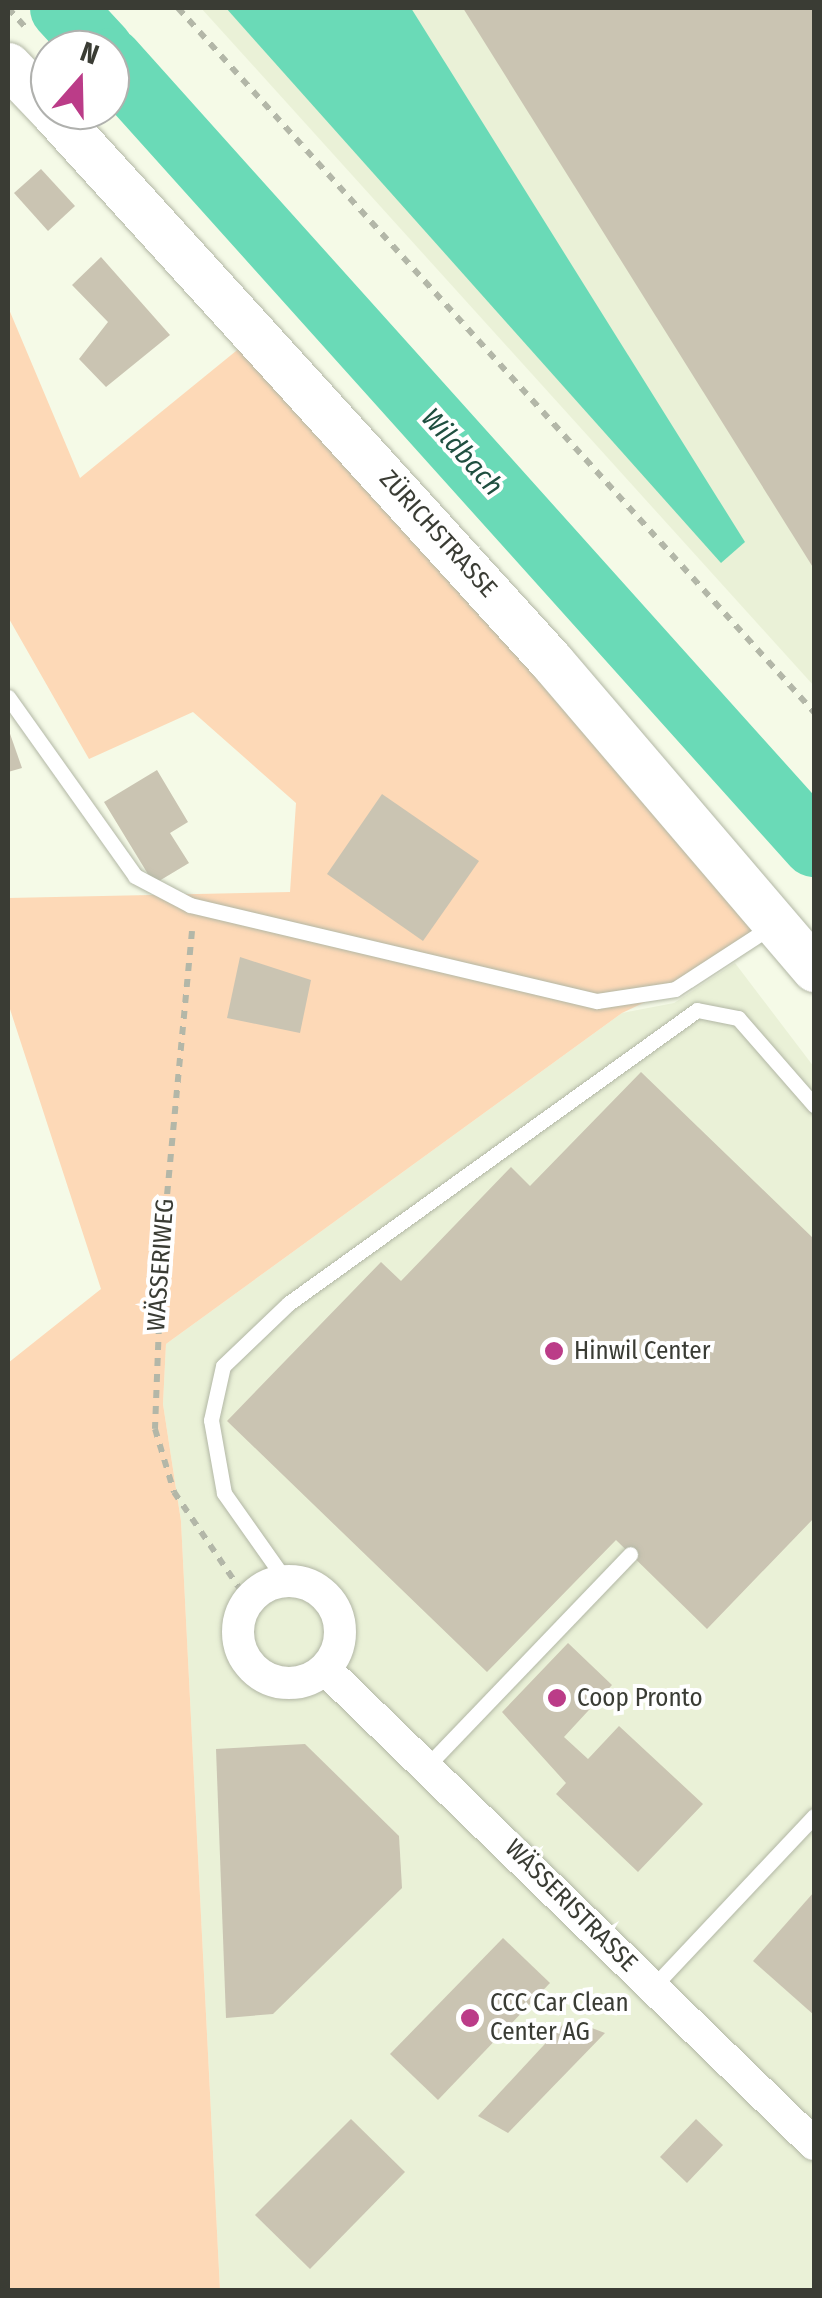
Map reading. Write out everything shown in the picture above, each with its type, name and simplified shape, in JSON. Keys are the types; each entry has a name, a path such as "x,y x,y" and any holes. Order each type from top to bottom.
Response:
{"main road":[{"name":"ZÜRICHSTRASSE","path":"8,65 30,89"},
{"name":"ZÜRICHSTRASSE","path":"68,130 526,633 814,968"}],"street":[{"path":"286,1581 320,1591 339,1620 340,1637 326,1669 298,1683 255,1671 239,1645 248,1601 286,1581"},
{"name":"WÄSSERISTRASSE","path":"326,1669 814,2144"}],"lane":[{"path":"8,697 135,876 190,905 597,1001 675,989 774,924"},
{"path":"286,1581 224,1493 211,1420 222,1366 289,1303 697,1010 725,1013 750,1027 814,1105"},
{"path":"428,1765 630,1554"},
{"path":"653,1987 814,1816"}],"path":[{"path":"178,8 814,712"},
{"name":"WÄSSERIWEG","path":"190,905 194,955 162,1246 155,1429 174,1492 248,1601"}],"shaded area":[{"path":"201,8 814,8 814,686"},
{"path":"226,8 411,8 745,542 721,563"},
{"path":"8,307 80,478 258,333 774,924 702,975 622,1013 166,1344 163,1404 181,1521 220,2290 8,2290 8,1363 101,1289 8,1003 8,898 290,892 296,803 193,712 89,759 8,617"},
{"path":"735,963 814,1067 814,2290 220,2290 181,1521 163,1404 166,1344 622,1013 674,1003"}],"building":[{"path":"463,8 814,8 814,569"},
{"path":"41,169 75,206 48,231 14,193"},
{"path":"101,257 170,335 106,387 79,359 108,322 72,285"},
{"path":"8,728 22,768 8,772"},
{"path":"157,770 188,822 170,833 189,863 154,884 104,802"},
{"path":"382,794 479,861 423,941 327,874"},
{"path":"240,957 311,980 300,1033 227,1018"},
{"name":"Hinwil Center","path":"641,1072 814,1239 814,1518 707,1629 616,1540 487,1672 227,1421 381,1262 401,1281 511,1167 530,1186"},
{"path":"568,1643 612,1685 564,1737 588,1759 619,1726 703,1804 638,1872 556,1794 566,1783 502,1712"},
{"path":"305,1744 399,1836 402,1888 273,2014 226,2018 216,1749"},
{"path":"814,1892 814,2015 753,1961"},
{"name":"CCC Car Clean Center AG","path":"503,1938 550,1983 438,2100 390,2054"},
{"path":"568,2019 605,2033 508,2133 478,2116"},
{"path":"351,2119 405,2172 310,2269 255,2215"},
{"path":"696,2119 723,2145 687,2183 660,2157"}],"waterway":[{"name":"Wildbach","path":"62,8 82,30"},
{"name":"Wildbach","path":"130,82 814,844"}],"place":[{"name":"Hinwil Center","path":"554,1351"},
{"name":"Coop Pronto","path":"557,1698"},
{"name":"CCC Car Clean Center AG","path":"470,2018"}]}
